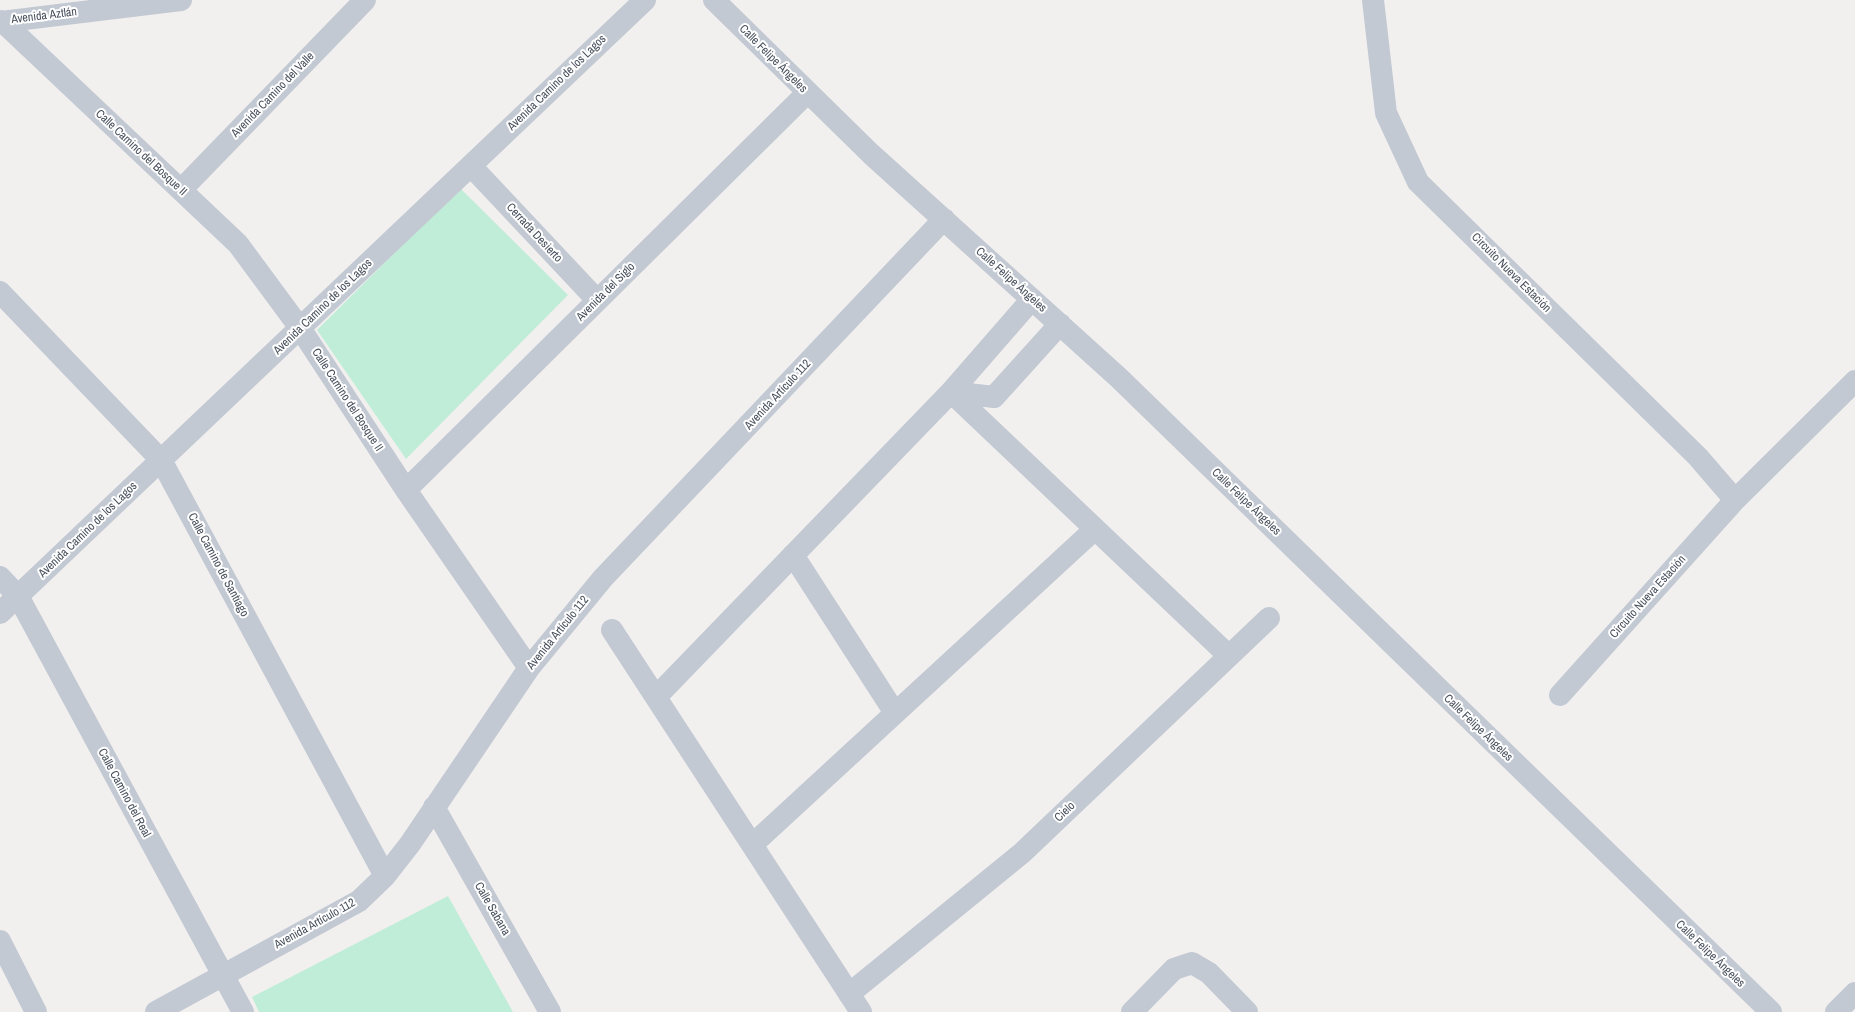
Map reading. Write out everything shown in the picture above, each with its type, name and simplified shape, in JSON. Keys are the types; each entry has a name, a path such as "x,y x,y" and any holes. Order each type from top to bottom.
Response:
{"street":[{"name":"Avenida Aztlán","path":"1,22 181,0"},
{"name":"Avenida Camino del Valle","path":"181,190 365,0"},
{"name":"Avenida Camino de los Lagos","path":"0,613 645,0"},
{"name":"Calle Felipe Ángeles","path":"714,0 807,93 871,154 1119,378 1771,1012"},
{"name":"Circuito Nueva Estación","path":"1373,0 1386,113 1418,182 1698,456 1736,500"},
{"name":"Calle Camino del Bosque II","path":"1,22 238,244 300,328 406,490 529,668"},
{"name":"Avenida del Siglo","path":"406,490 807,93"},
{"name":"Cerrada Desierto","path":"471,166 597,300"},
{"name":"Avenida Artículo 112","path":"156,1012 359,901 385,876 410,844 529,668 603,578 944,219"},
{"name":"Calle Camino de Santiago","path":"0,292 161,460 385,876"},
{"path":"656,697 951,392 1032,299"},
{"path":"951,392 994,397 1060,324"},
{"name":"Circuito Nueva Estación","path":"1560,695 1736,500 1855,381"},
{"path":"951,392 1229,656"},
{"path":"752,845 1095,529"},
{"path":"793,555 895,713"},
{"name":"Calle Camino del Real","path":"0,577 18,596 243,1012"},
{"name":"Cielo","path":"855,1003 1022,853 1269,618"},
{"path":"612,630 855,1003"},
{"name":"Calle Sabana","path":"434,807 550,1012"},
{"path":"0,941 36,1012"},
{"path":"1132,1012 1174,969 1192,963 1208,973 1247,1012"},
{"path":"1836,1012 1855,993"}],"green space":[{"path":"460,188 568,295 406,459 317,330"},
{"path":"448,896 513,1012 259,1012 252,997"}]}
